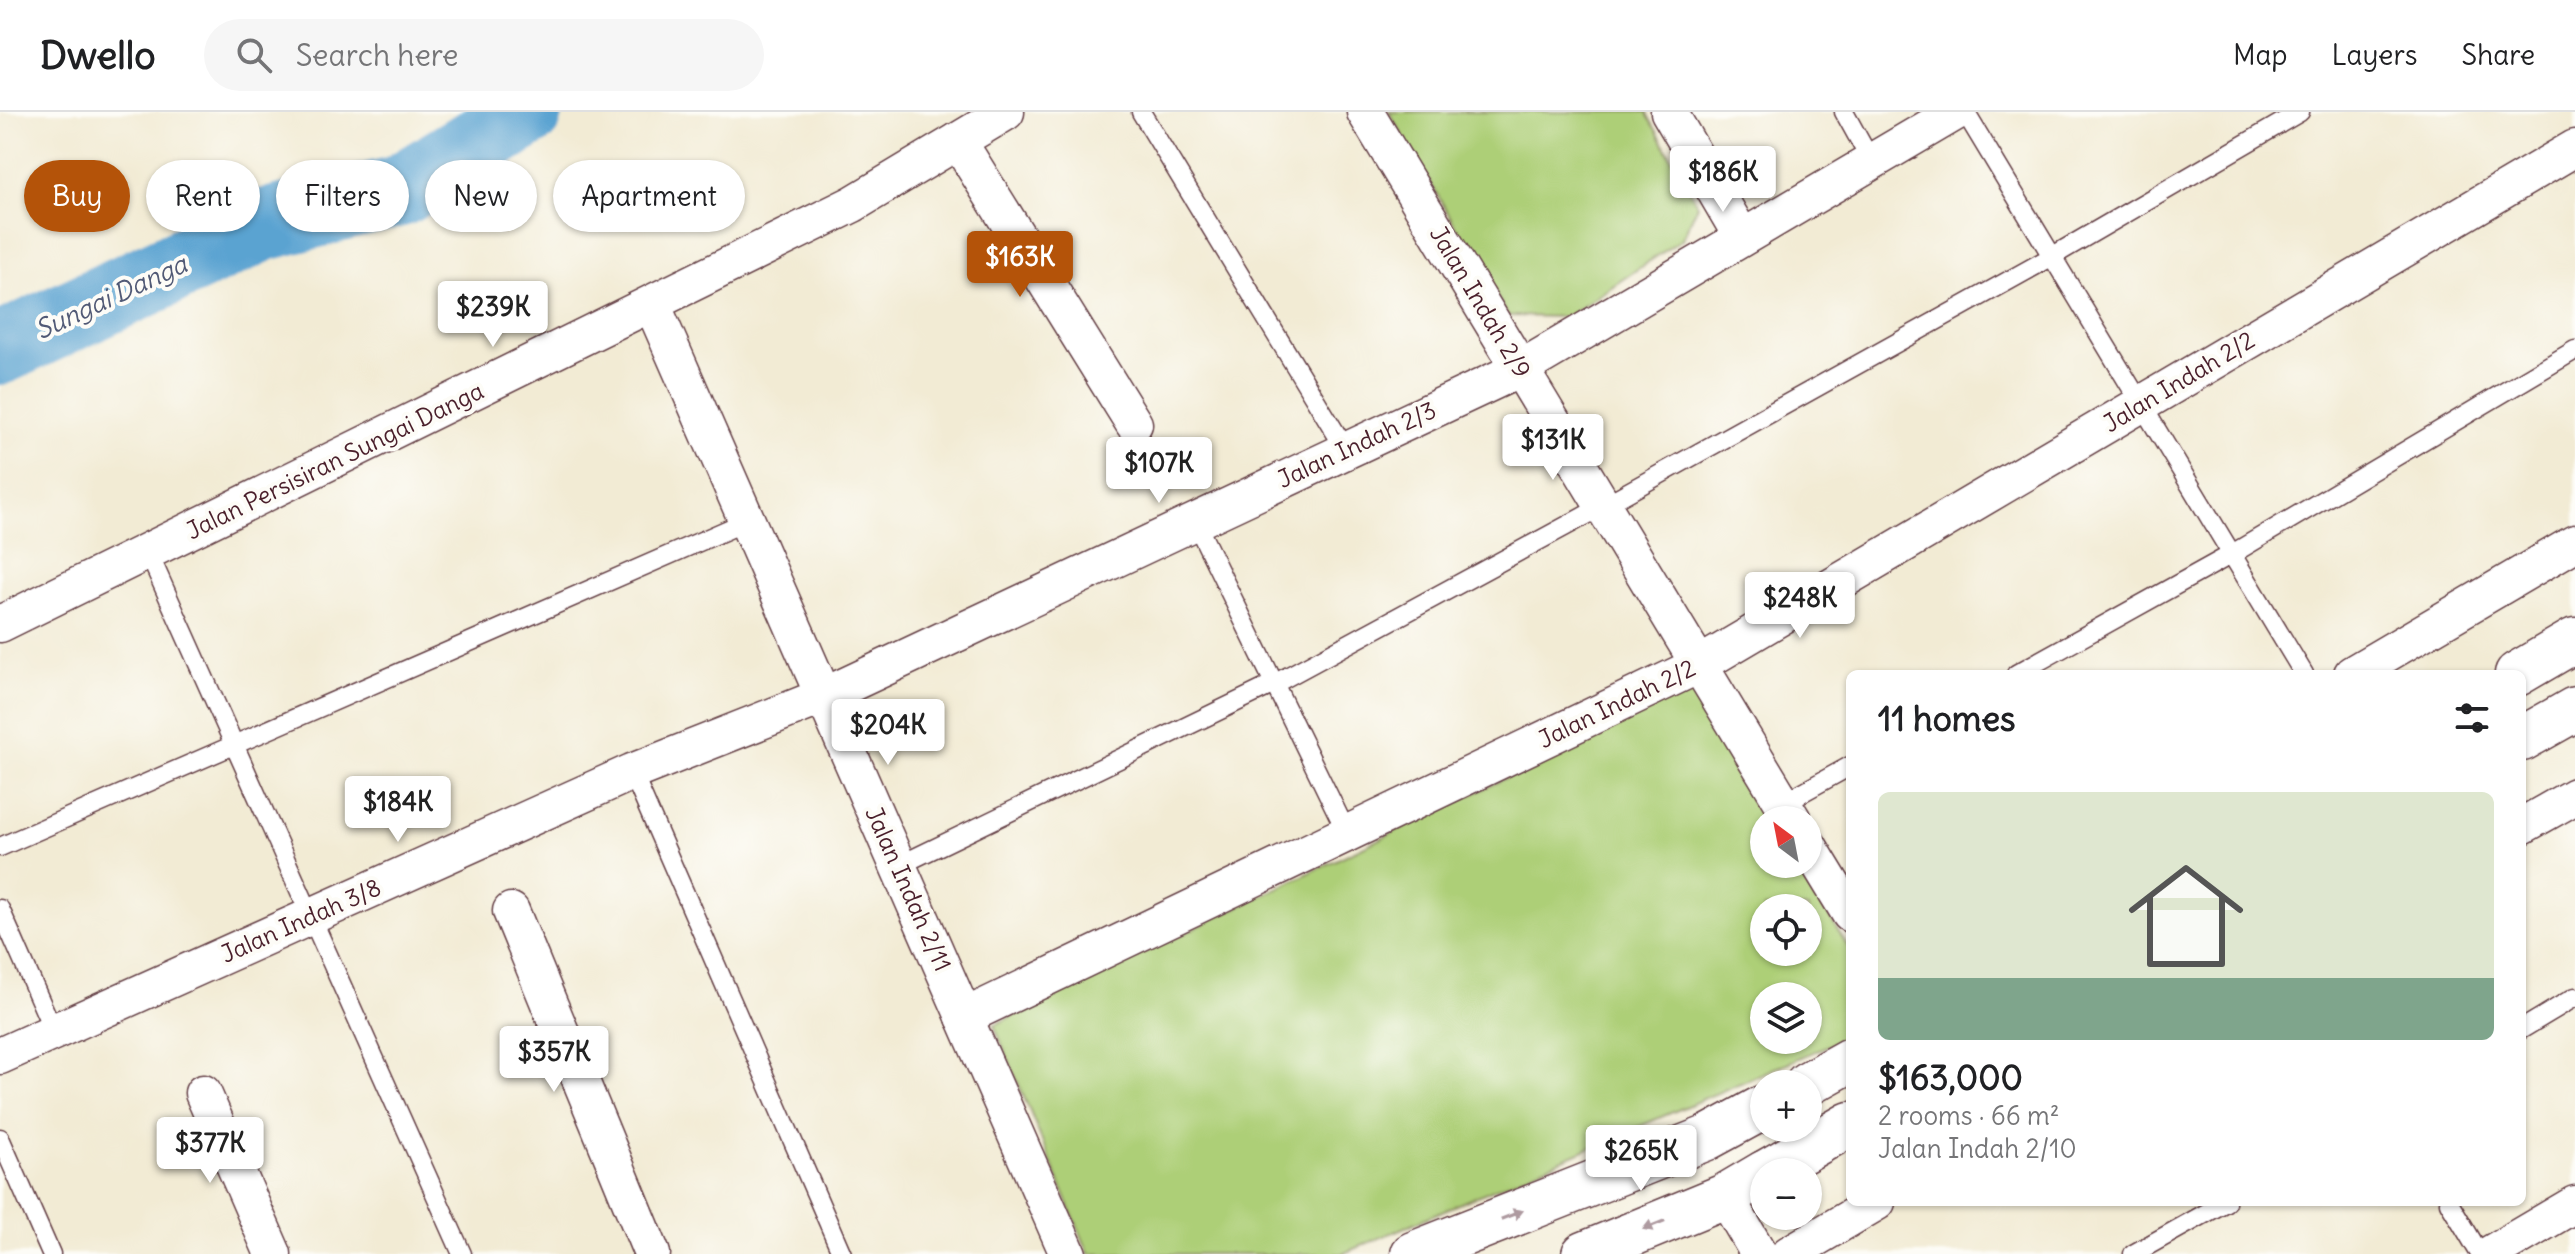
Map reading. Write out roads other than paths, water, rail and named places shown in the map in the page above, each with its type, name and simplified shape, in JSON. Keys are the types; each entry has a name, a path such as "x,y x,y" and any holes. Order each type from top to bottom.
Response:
{"main road":[{"path":"2524,670 2575,640"},
{"path":"2526,737 2575,709"},
{"path":"1822,1076 1846,1062"},
{"path":"1413,1254 1707,1138 1750,1116"},
{"path":"1791,1158 1846,1126"},
{"path":"1725,1196 1723,1173 1750,1136"},
{"path":"1621,1172 1661,1182 1704,1182 1725,1196"},
{"path":"1584,1254 1725,1196 1750,1182"}],"street":[{"name":"Jalan Persisiran Sungai Danga","path":"0,624 853,204 1006,112"},
{"name":"Jalan Indah 2/9","path":"1365,112 1784,806"},
{"path":"1669,112 1742,237"},
{"name":"Jalan Indah 2/3","path":"824,696 1520,369 1956,112"},
{"path":"958,141 1134,424"},
{"name":"Jalan Indah 2/2","path":"964,1017 1699,665 2575,148"},
{"name":"Jalan Indah 2/11","path":"652,304 1068,1254"},
{"path":"2359,670 2575,543"},
{"name":"Jalan Indah 3/8","path":"0,1056 632,772 824,696"},
{"path":"2526,824 2575,796"},
{"path":"1822,868 1846,907"},
{"path":"511,911 652,1254"},
{"path":"203,1093 273,1254"},
{"path":"1725,1196 1759,1254"},
{"path":"2490,1254 2575,1204"},
{"path":"1789,1254 1870,1206"}],"lane":[{"path":"1141,112 1346,450"},
{"path":"1844,112 1871,161"},
{"path":"1965,112 2302,670"},
{"path":"898,866 1274,684 1603,506 2051,257 2300,112"},
{"path":"2023,670 2232,554 2575,350"},
{"path":"0,847 747,521"},
{"path":"1195,521 1347,833"},
{"path":"148,552 462,1254"},
{"path":"1796,806 1846,769"},
{"path":"632,772 842,1254"},
{"path":"0,909 54,1032"},
{"path":"2526,1027 2575,997"},
{"path":"0,1138 51,1254"},
{"path":"2133,1254 2219,1206"},
{"path":"2451,1206 2480,1254"}],"waterway":[{"name":"Sungai Danga","path":"0,349 264,225 399,191 527,112"}]}
